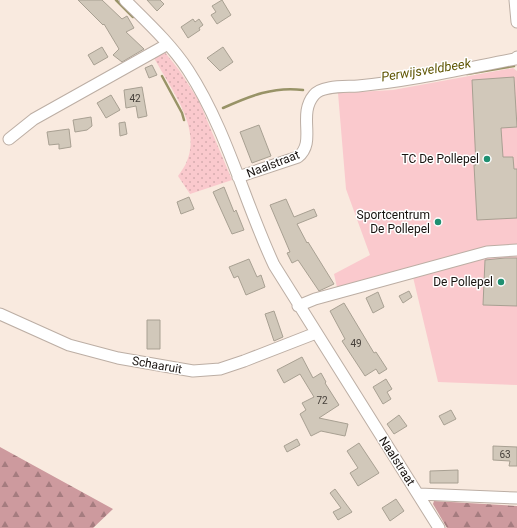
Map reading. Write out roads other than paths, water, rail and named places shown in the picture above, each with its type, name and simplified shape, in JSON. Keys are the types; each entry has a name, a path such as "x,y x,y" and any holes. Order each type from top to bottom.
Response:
{"street":[{"name":"Naalstraat","path":"125,0 168,44 187,69 204,97 221,132 274,265 298,306 440,528"},
{"path":"515,0 517,22"},
{"path":"9,139 34,119 168,44"},
{"name":"Naalstraat","path":"238,177 298,157 304,152 307,145 305,121 307,105 315,94 327,89 405,80 515,59 517,57"},
{"path":"298,306 315,299 487,252 517,250"},
{"name":"Schaaruit","path":"0,314 69,344 118,358 193,371 220,369 316,333"},
{"path":"419,494 517,498"}],"waterway":[{"name":"Perwijsveldbeek","path":"116,0 133,17"},
{"name":"Perwijsveldbeek","path":"467,74 514,66"},
{"name":"Perwijsveldbeek","path":"162,76 182,113 184,120"},
{"name":"Perwijsveldbeek","path":"223,108 262,93 282,89 303,90"}],"place":[{"name":"TC De Pollepel","path":"487,159"},
{"name":"Sportcentrum De Pollepel","path":"438,222"},
{"name":"De Pollepel","path":"501,282"}]}
